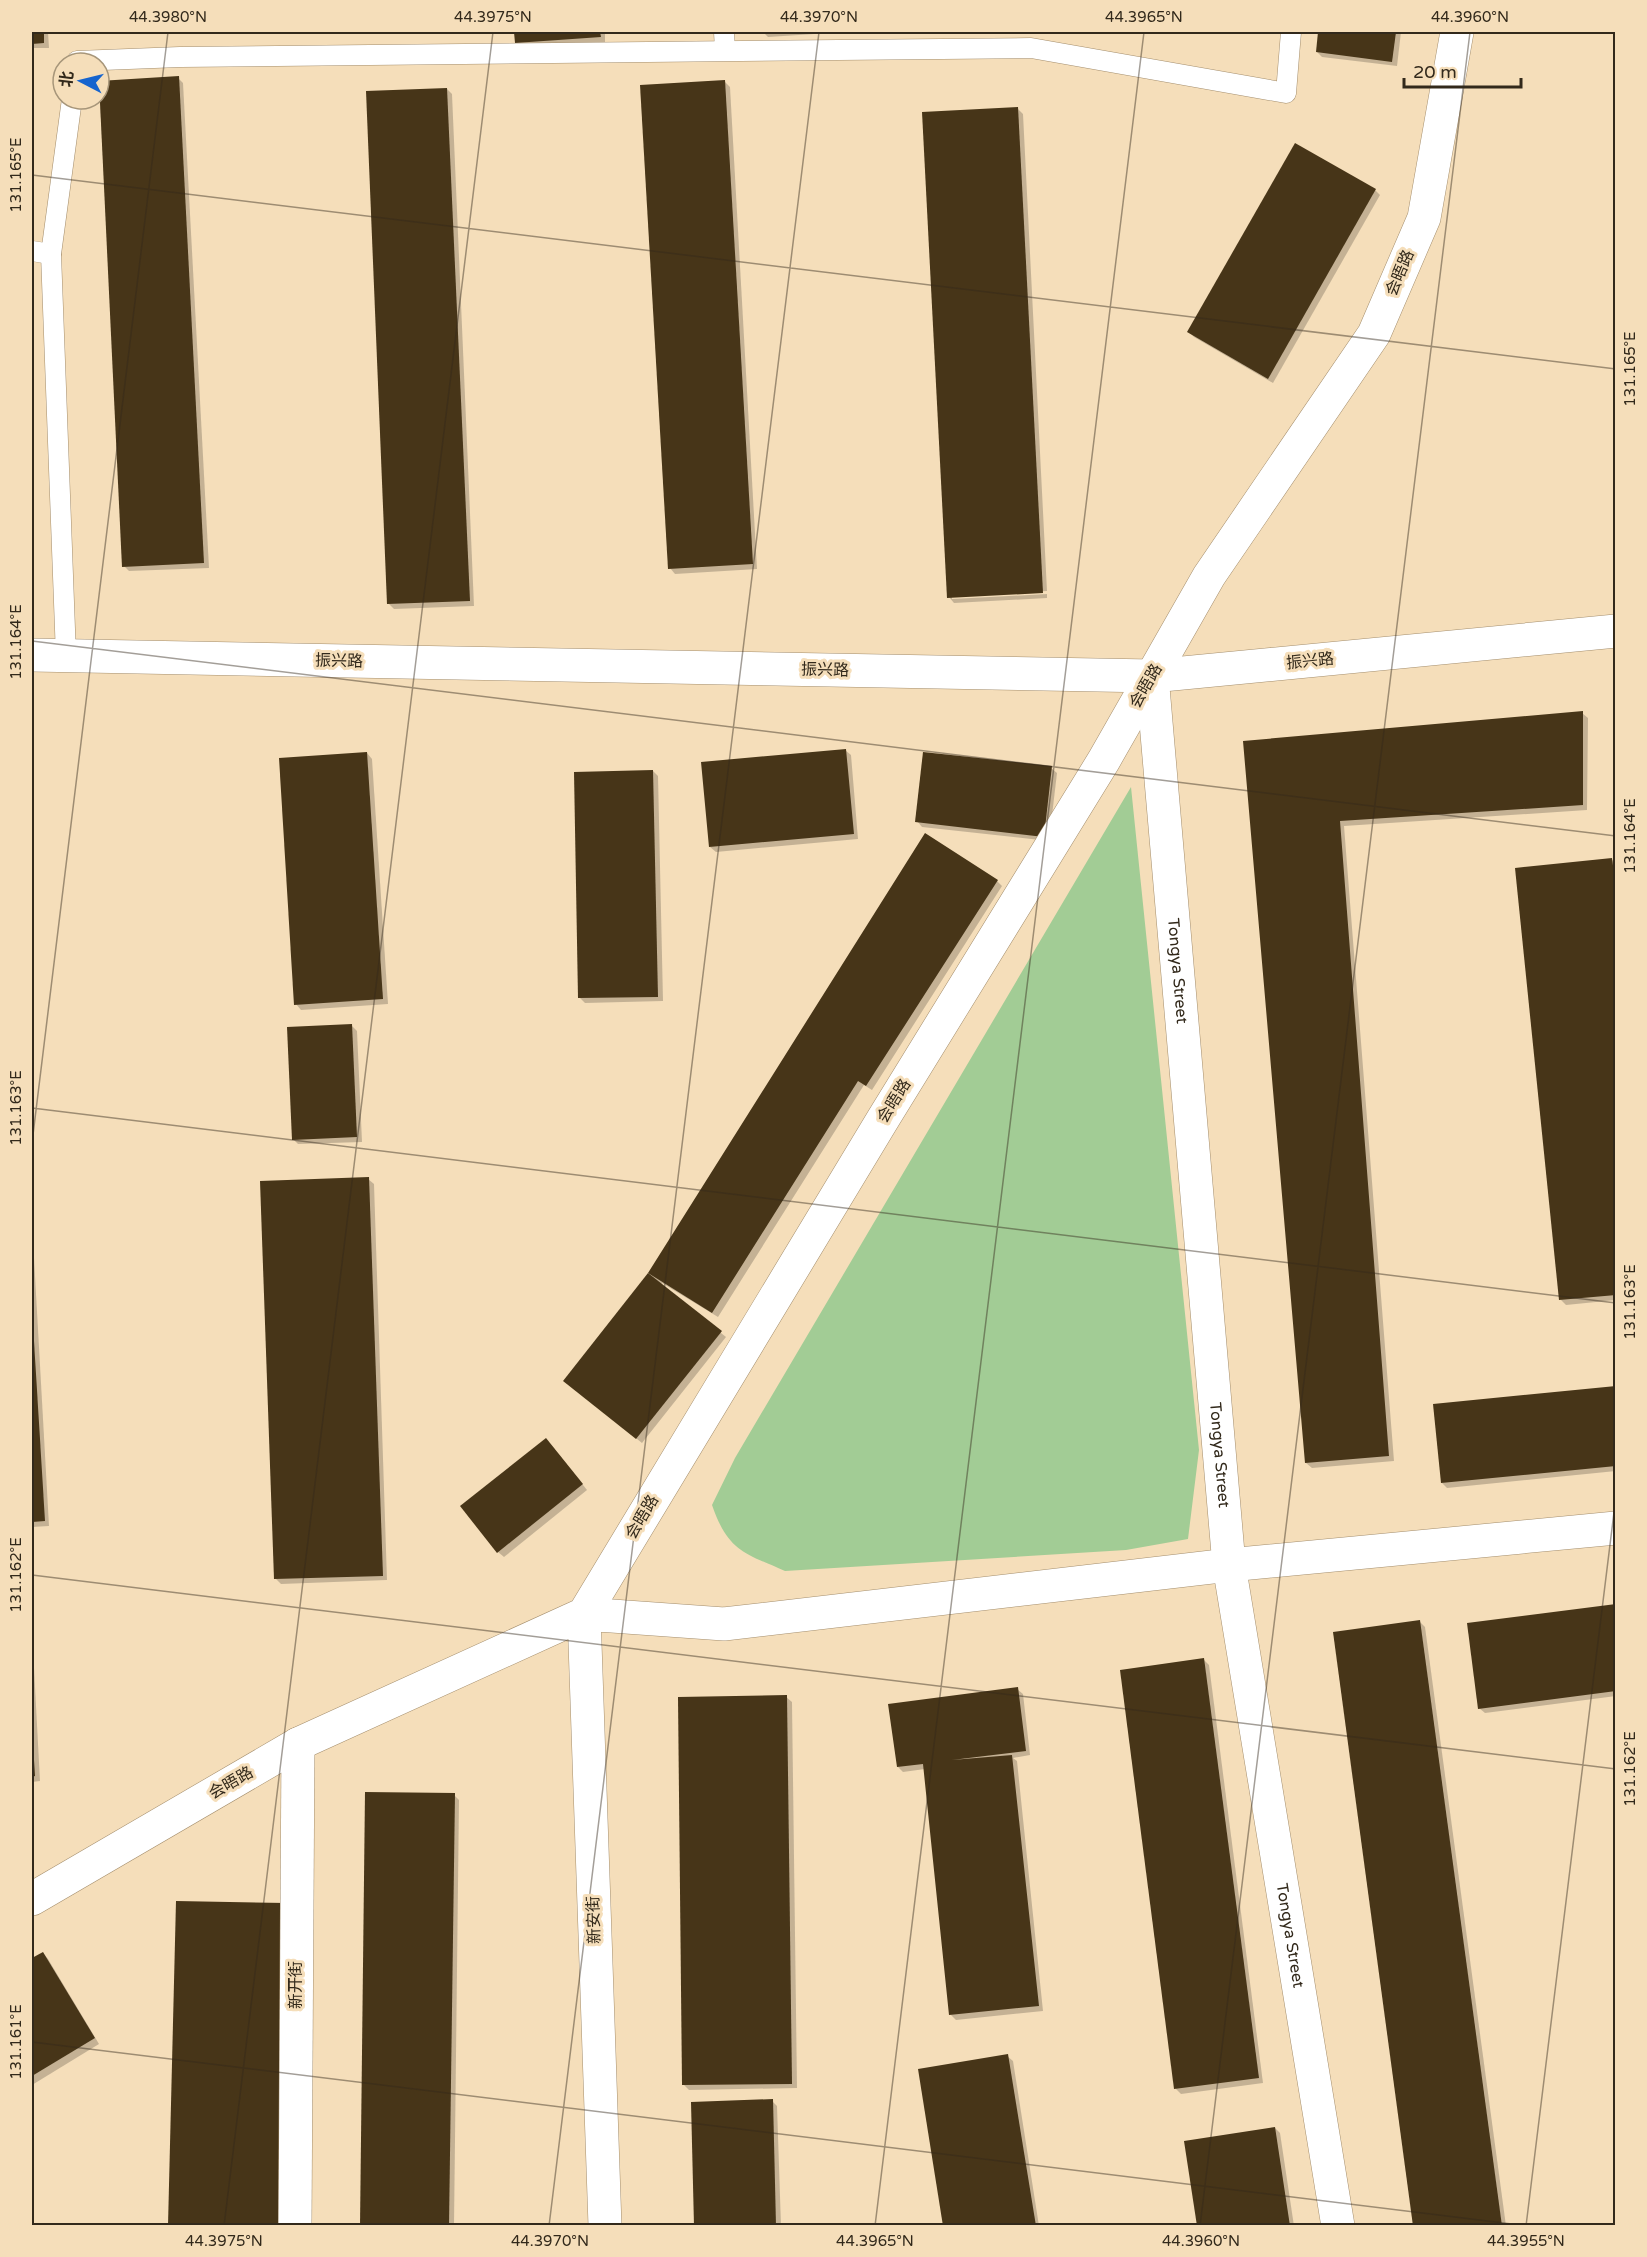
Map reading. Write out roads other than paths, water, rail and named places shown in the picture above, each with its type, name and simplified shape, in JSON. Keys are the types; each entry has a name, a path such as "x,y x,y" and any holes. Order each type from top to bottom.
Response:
{"street":[{"name":"会晤路","path":"32,1899 298,1744 584,1614 877,1128 1098,770 1209,576 1374,334 1424,218 1457,32"},
{"name":"振兴路","path":"32,655 1152,676 1616,631"},
{"name":"Tongya Street","path":"1152,676 1229,1565 1338,2226"},
{"path":"584,1614 724,1624 1229,1565 1616,1528"},
{"name":"新安街","path":"584,1614 605,2226"},
{"name":"新开街","path":"295,2226 298,1744"}],"lane":[{"path":"111,60 724,41 1031,48 1286,93 1291,32"},
{"path":"66,656 41,253 70,111"}]}
